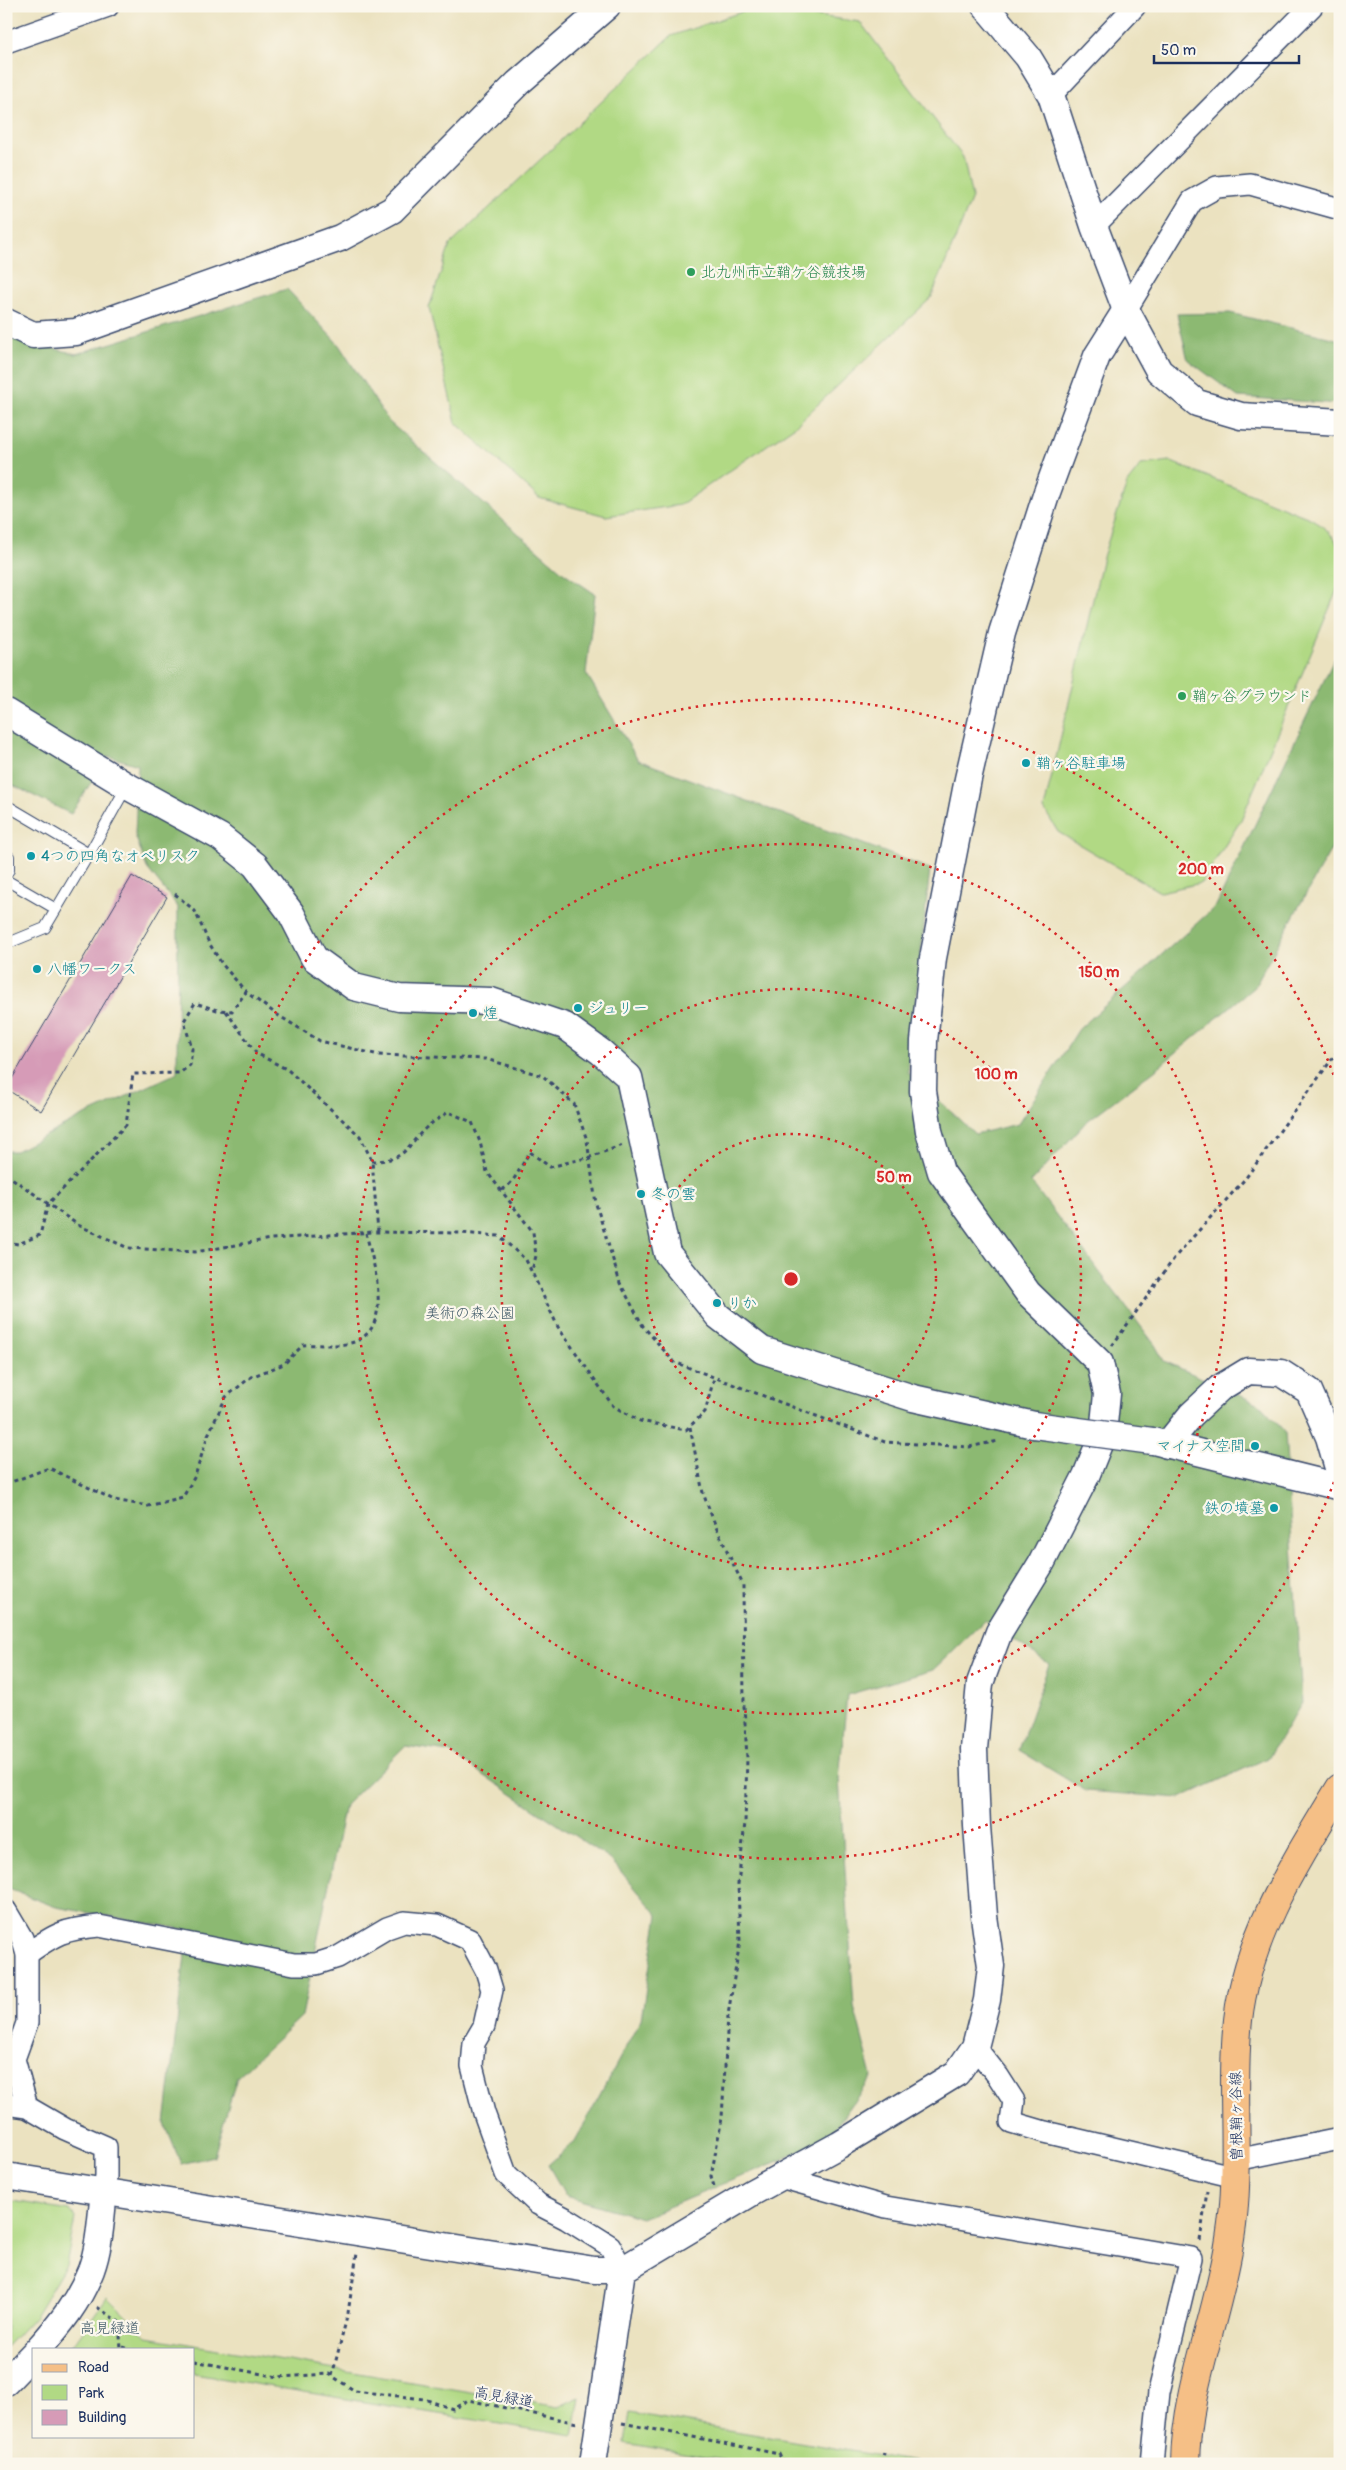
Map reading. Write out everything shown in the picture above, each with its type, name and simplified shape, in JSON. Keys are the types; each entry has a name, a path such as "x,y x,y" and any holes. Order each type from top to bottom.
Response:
{"main road":[{"name":"曽根鞘ヶ谷線","path":"1200,2464 1205,2411 1212,2374 1236,2292 1244,2254 1250,2206 1242,2164 1235,2067 1238,2020 1248,1967 1282,1882 1340,1788"},
{"name":"曽根鞘ヶ谷線","path":"1185,2464 1185,2444 1192,2402 1230,2239 1242,2164 1255,2139 1251,2070 1254,2023 1263,1973 1297,1891 1340,1820"}],"street":[{"path":"6,42 108,6"},
{"path":"6,322 32,335 76,332 340,238 392,210 518,82 608,6"},
{"path":"1051,95 1134,6"},
{"path":"988,7 1028,57 1051,95 1094,226 1126,310 1159,371 1197,403 1241,416 1340,422"},
{"path":"1094,226 1307,8"},
{"path":"6,2176 104,2190 594,2270 622,2270 780,2177 839,2145 957,2073 975,2047 987,2000 991,1966 984,1916 974,1749 980,1683 999,1632 1042,1562 1086,1476 1103,1434 1107,1394 1100,1363 1028,1293 941,1172 929,1131 922,1091 924,1041 933,958 968,778 1002,633 1047,492 1097,356 1192,201 1217,187 1250,184 1340,209"},
{"path":"6,712 128,786 220,838 255,865 291,913 314,958 354,987 399,998 491,1001 565,1026 601,1052 629,1077 667,1253 718,1316 762,1350 914,1398 1024,1423 1160,1443 1340,1487"},
{"path":"1160,1443 1220,1388 1248,1371 1281,1373 1309,1391 1329,1437 1340,1475"},
{"path":"6,1911 22,1938 28,1954 26,2023 10,2058 17,2106 106,2147 106,2176 92,2268 74,2304 59,2326 39,2348"},
{"path":"28,1954 55,1934 77,1928 99,1926 270,1960 316,1964 338,1957 387,1928 404,1922 437,1925 470,1940 478,1952 492,1990 484,2026 474,2043 472,2066 484,2113 506,2174 538,2204 567,2219 610,2246 622,2270 593,2464"},
{"path":"975,2047 998,2076 1014,2101 1011,2122 1045,2132 1210,2170 1242,2164 1340,2139"},
{"path":"780,2177 886,2206 1191,2258 1159,2392 1152,2464"},
{"path":"6,2382 32,2355"}],"lane":[{"path":"6,944 45,928 128,786"},
{"path":"6,805 89,854"},
{"path":"6,856 9,857 6,874"},
{"path":"6,880 56,909"}],"path":[{"path":"175,894 195,911 222,964 246,992 276,1014 320,1041 379,1055 486,1059 543,1076 574,1104 588,1140 596,1204 620,1283 643,1326 674,1362 885,1442 969,1447 998,1441 1024,1423"},
{"path":"6,1242 18,1244 40,1235 48,1204 126,1125 133,1074 180,1073 190,1065 192,1049 184,1021 195,1003 217,1010 232,1011 246,992"},
{"path":"226,1011 256,1053 288,1070 360,1136 372,1161 378,1232"},
{"path":"1100,1363 1175,1257 1245,1179 1340,1048"},
{"path":"372,1161 385,1161 407,1152 428,1126 448,1112 472,1122 480,1142 487,1172 533,1232 536,1256 532,1271"},
{"path":"502,1190 512,1184 520,1166 530,1152 550,1168 590,1157 642,1138"},
{"path":"6,1174 78,1225 128,1248 195,1252 271,1239 378,1232 460,1233 499,1236 526,1260 558,1327 613,1406 640,1421 686,1430 705,1412 714,1378"},
{"path":"6,1484 49,1468 114,1500 148,1506 183,1497 195,1476 208,1435 226,1397 251,1377 284,1364 303,1345 353,1342 367,1334 378,1313 376,1272 366,1233"},
{"path":"690,1426 703,1493 716,1526 744,1585 744,1706 747,1758 745,1823 738,1884 740,1941 728,2015 722,2118 711,2176 721,2211"},
{"path":"1200,2247 1210,2170"},
{"path":"195,2361 278,2376 329,2374 332,2376 348,2313 358,2250"},
{"path":"94,2306 119,2322 122,2348"},
{"name":"高見緑道","path":"332,2376 355,2391 424,2400 453,2409 468,2400 580,2424"},
{"path":"619,2422 779,2454 782,2461 808,2464"},
{"path":"882,2464 884,2453"}],"green space":[{"name":"北九州市立鞘ケ谷競技場","path":"756,7 860,22 963,157 972,198 931,298 795,426 680,505 606,516 539,498 456,423 429,308 450,245 671,36"},
{"name":"美術の森公園","path":"287,289 339,345 389,422 563,572 595,594 586,673 638,760 930,869 908,1072 975,1134 1018,1124 1079,1029 1216,906 1340,647 1340,833 1254,987 1160,1066 1086,1122 1031,1182 1155,1345 1164,1361 1259,1404 1285,1432 1302,1703 1268,1758 1180,1798 1086,1791 1019,1750 1049,1664 985,1620 933,1670 847,1695 839,1779 854,2006 872,2076 826,2141 642,2218 566,2196 548,2165 575,2141 641,2019 658,1915 611,1860 449,1752 405,1746 345,1805 302,2016 237,2077 214,2156 181,2164 165,2124 188,1930 56,1907 6,1888 6,1151 16,1151 81,1117 177,1073 178,907 147,868 135,835 138,765 108,756 71,814 6,782 6,336 76,354"},
{"path":"1230,313 1340,340 1340,404 1238,397 1188,360 1177,314"},
{"name":"鞘ヶ谷グラウンド","path":"1169,461 1312,519 1322,526 1338,545 1340,583 1241,820 1201,883 1160,892 1058,832 1044,809 1103,557 1127,483 1141,465"},
{"path":"6,2200 70,2210 75,2218 66,2265 35,2316 6,2347"},
{"name":"高見緑道","path":"107,2297 147,2337 558,2407 580,2397 573,2436 195,2374 195,2348 71,2348"},
{"path":"630,2413 927,2464 747,2464 625,2443"}],"building":[{"path":"132,876 167,897 41,1111 6,1089"}],"place":[{"name":"北九州市立鞘ケ谷競技場","path":"691,272"},
{"name":"鞘ヶ谷グラウンド","path":"1182,696"},
{"name":"鞘ヶ谷駐車場","path":"1026,763"},
{"name":"4つの四角なオベリスク","path":"31,856"},
{"name":"八幡ワークス","path":"37,969"},
{"name":"ジュリー","path":"578,1008"},
{"name":"煌","path":"473,1013"},
{"name":"冬の雲","path":"641,1194"},
{"name":"りか","path":"717,1303"},
{"name":"マイナス空間","path":"1255,1446"},
{"name":"鉄の墳墓","path":"1274,1508"}]}
